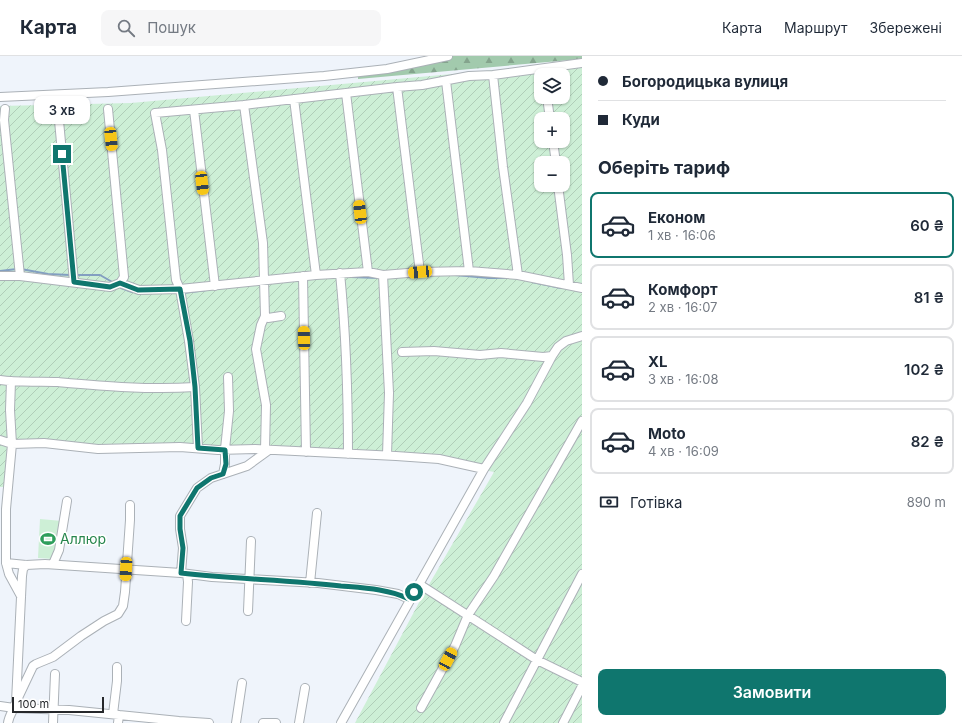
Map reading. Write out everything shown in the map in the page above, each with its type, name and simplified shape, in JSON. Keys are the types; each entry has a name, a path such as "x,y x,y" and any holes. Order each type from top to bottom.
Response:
{"street":[{"path":"0,97 108,92 324,76 386,69 448,56"},
{"path":"561,68 582,63"},
{"path":"198,448 195,387 190,341 180,289 176,280 162,150 155,113 244,106 346,92 446,81 469,76 534,72"},
{"path":"493,74 503,167 518,275"},
{"path":"446,81 469,271"},
{"path":"397,87 420,272"},
{"path":"346,92 368,272"},
{"path":"294,99 316,275"},
{"path":"244,106 263,243 265,316 261,325 256,349 266,405 267,450"},
{"path":"5,109 4,120 19,272"},
{"path":"0,276 19,272 73,277 110,287 118,284 124,277 108,109"},
{"path":"58,110 73,277"},
{"path":"194,110 215,286"},
{"path":"559,192 567,255 569,285"},
{"path":"118,284 138,290 180,289 264,283 303,276 340,273 368,272 383,277 420,272 469,271 518,275 582,288"},
{"path":"340,273 346,331 348,454"},
{"path":"303,276 306,452"},
{"path":"383,277 389,393 387,455"},
{"path":"265,316 268,318 281,316"},
{"path":"341,723 409,599 484,469 527,404 552,356 558,347 566,341 582,337"},
{"path":"402,352 434,351 480,355 501,354 543,357 552,356"},
{"path":"223,474 226,464 225,450 229,411 228,377"},
{"path":"0,380 12,382 56,382 146,388 195,387"},
{"path":"12,382 10,410 12,444 6,509 6,563 9,574 21,596"},
{"path":"421,708 455,646 468,615 494,576 582,421"},
{"path":"0,440 12,444 44,443 98,449 180,447 225,450 267,450 387,455 439,459 484,469"},
{"path":"186,621 188,582 184,573 180,516 197,488 211,478 247,466 267,450"},
{"path":"54,564 59,550 67,501"},
{"path":"8,723 10,715 33,666 53,657 81,636 118,614 123,606 126,569 128,564 130,505"},
{"path":"310,583 316,513"},
{"path":"248,611 251,541"},
{"path":"6,563 54,564 310,583 376,590 398,594 409,599"},
{"path":"15,705 23,569 26,564"},
{"path":"504,723 582,574"},
{"path":"419,584 537,660 582,682"},
{"path":"117,667 117,717"},
{"path":"52,723 55,674"},
{"path":"236,723 242,683"},
{"path":"563,723 582,686"},
{"path":"299,723 305,688"},
{"path":"0,706 15,705 53,710 69,710 117,717 209,723"},
{"path":"263,723 276,723"}],"green space":[{"path":"453,56 582,56 582,59 358,79 358,73 396,69"},
{"path":"582,59 582,723 355,723 423,595 494,472 438,461 66,445 7,447 4,487 0,487 0,106 131,103 574,63"},
{"name":"Аллюр","path":"40,519 62,521 53,559 38,558"}],"waterway":[{"path":"0,271 17,269"},
{"path":"21,269 48,274 70,275"},
{"path":"75,275 100,275 114,283"},
{"path":"455,275 489,278 512,278"},
{"path":"351,277 380,278"},
{"path":"532,282 561,288"},
{"path":"121,288 132,292"},
{"path":"183,293 207,290"},
{"path":"149,293 178,293"}],"place":[{"name":"Аллюр","path":"48,539"}],"route":[{"path":"62,154 74,282 110,287 120,283 138,290 180,289 190,341 195,387 198,448 225,450 226,464 223,474 211,478 197,488 180,516 180,529 183,548 181,573 212,577 318,583 376,590 398,594 409,599 414,592"}]}
